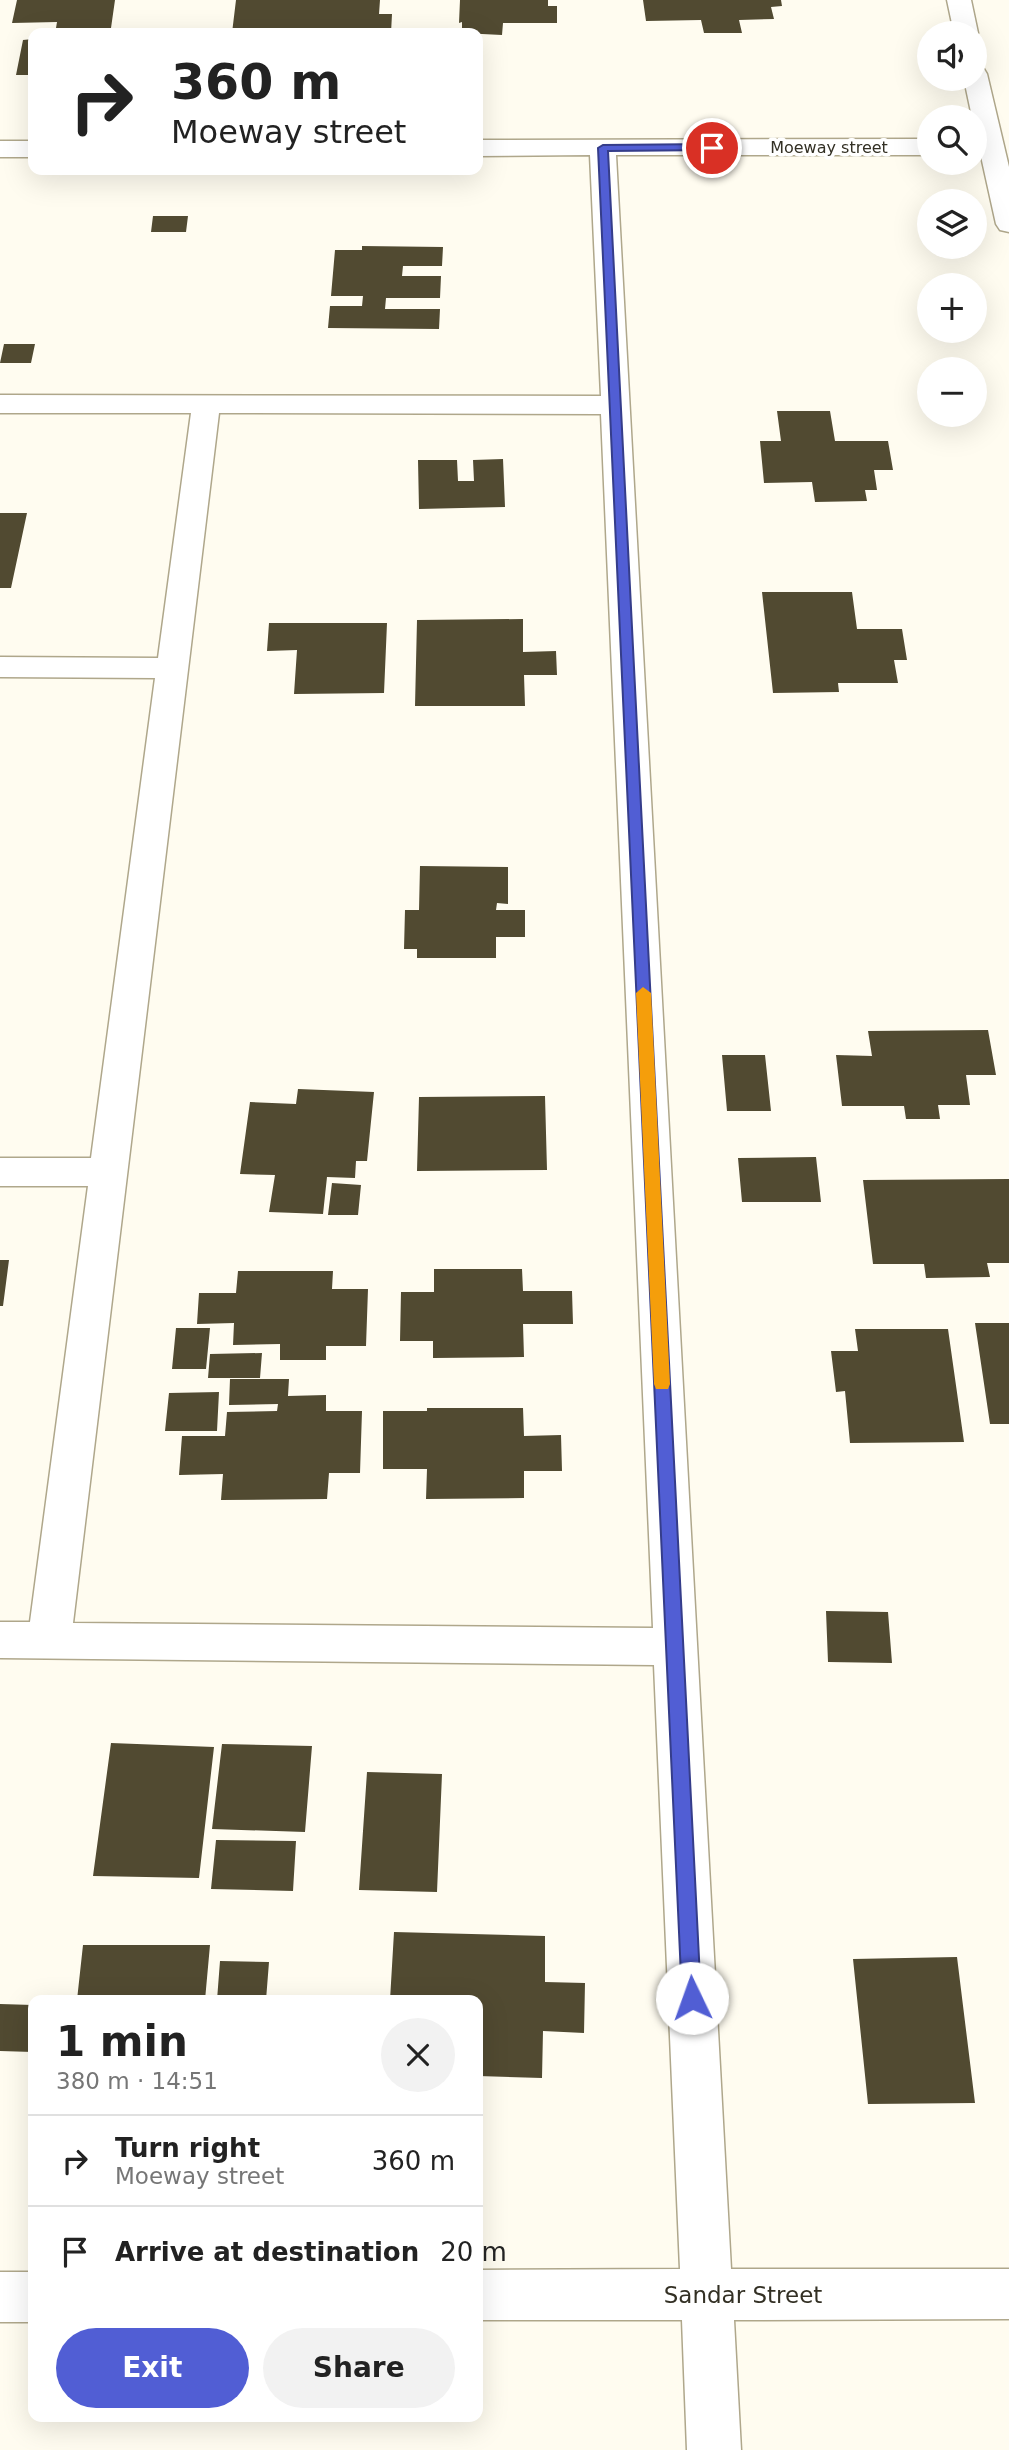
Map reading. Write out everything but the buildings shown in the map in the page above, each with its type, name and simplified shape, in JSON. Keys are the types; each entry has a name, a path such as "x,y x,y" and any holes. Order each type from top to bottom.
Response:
{"street":[{"path":"959,0 963,21"},
{"path":"979,91 1009,224"},
{"name":"Moeway street","path":"483,148 917,147"},
{"path":"603,148 714,2450"},
{"path":"0,149 28,149"},
{"path":"0,404 615,405"},
{"path":"49,1641 206,405"},
{"path":"0,667 172,668"},
{"path":"0,1172 108,1172"},
{"path":"0,1640 674,1647"},
{"name":"Sandar Street","path":"483,2295 1009,2294"},
{"path":"0,2297 28,2297"}],"slow traffic":[{"path":"643,993 662,1384"}],"route":[{"path":"692,1998 603,148 712,148"}]}
